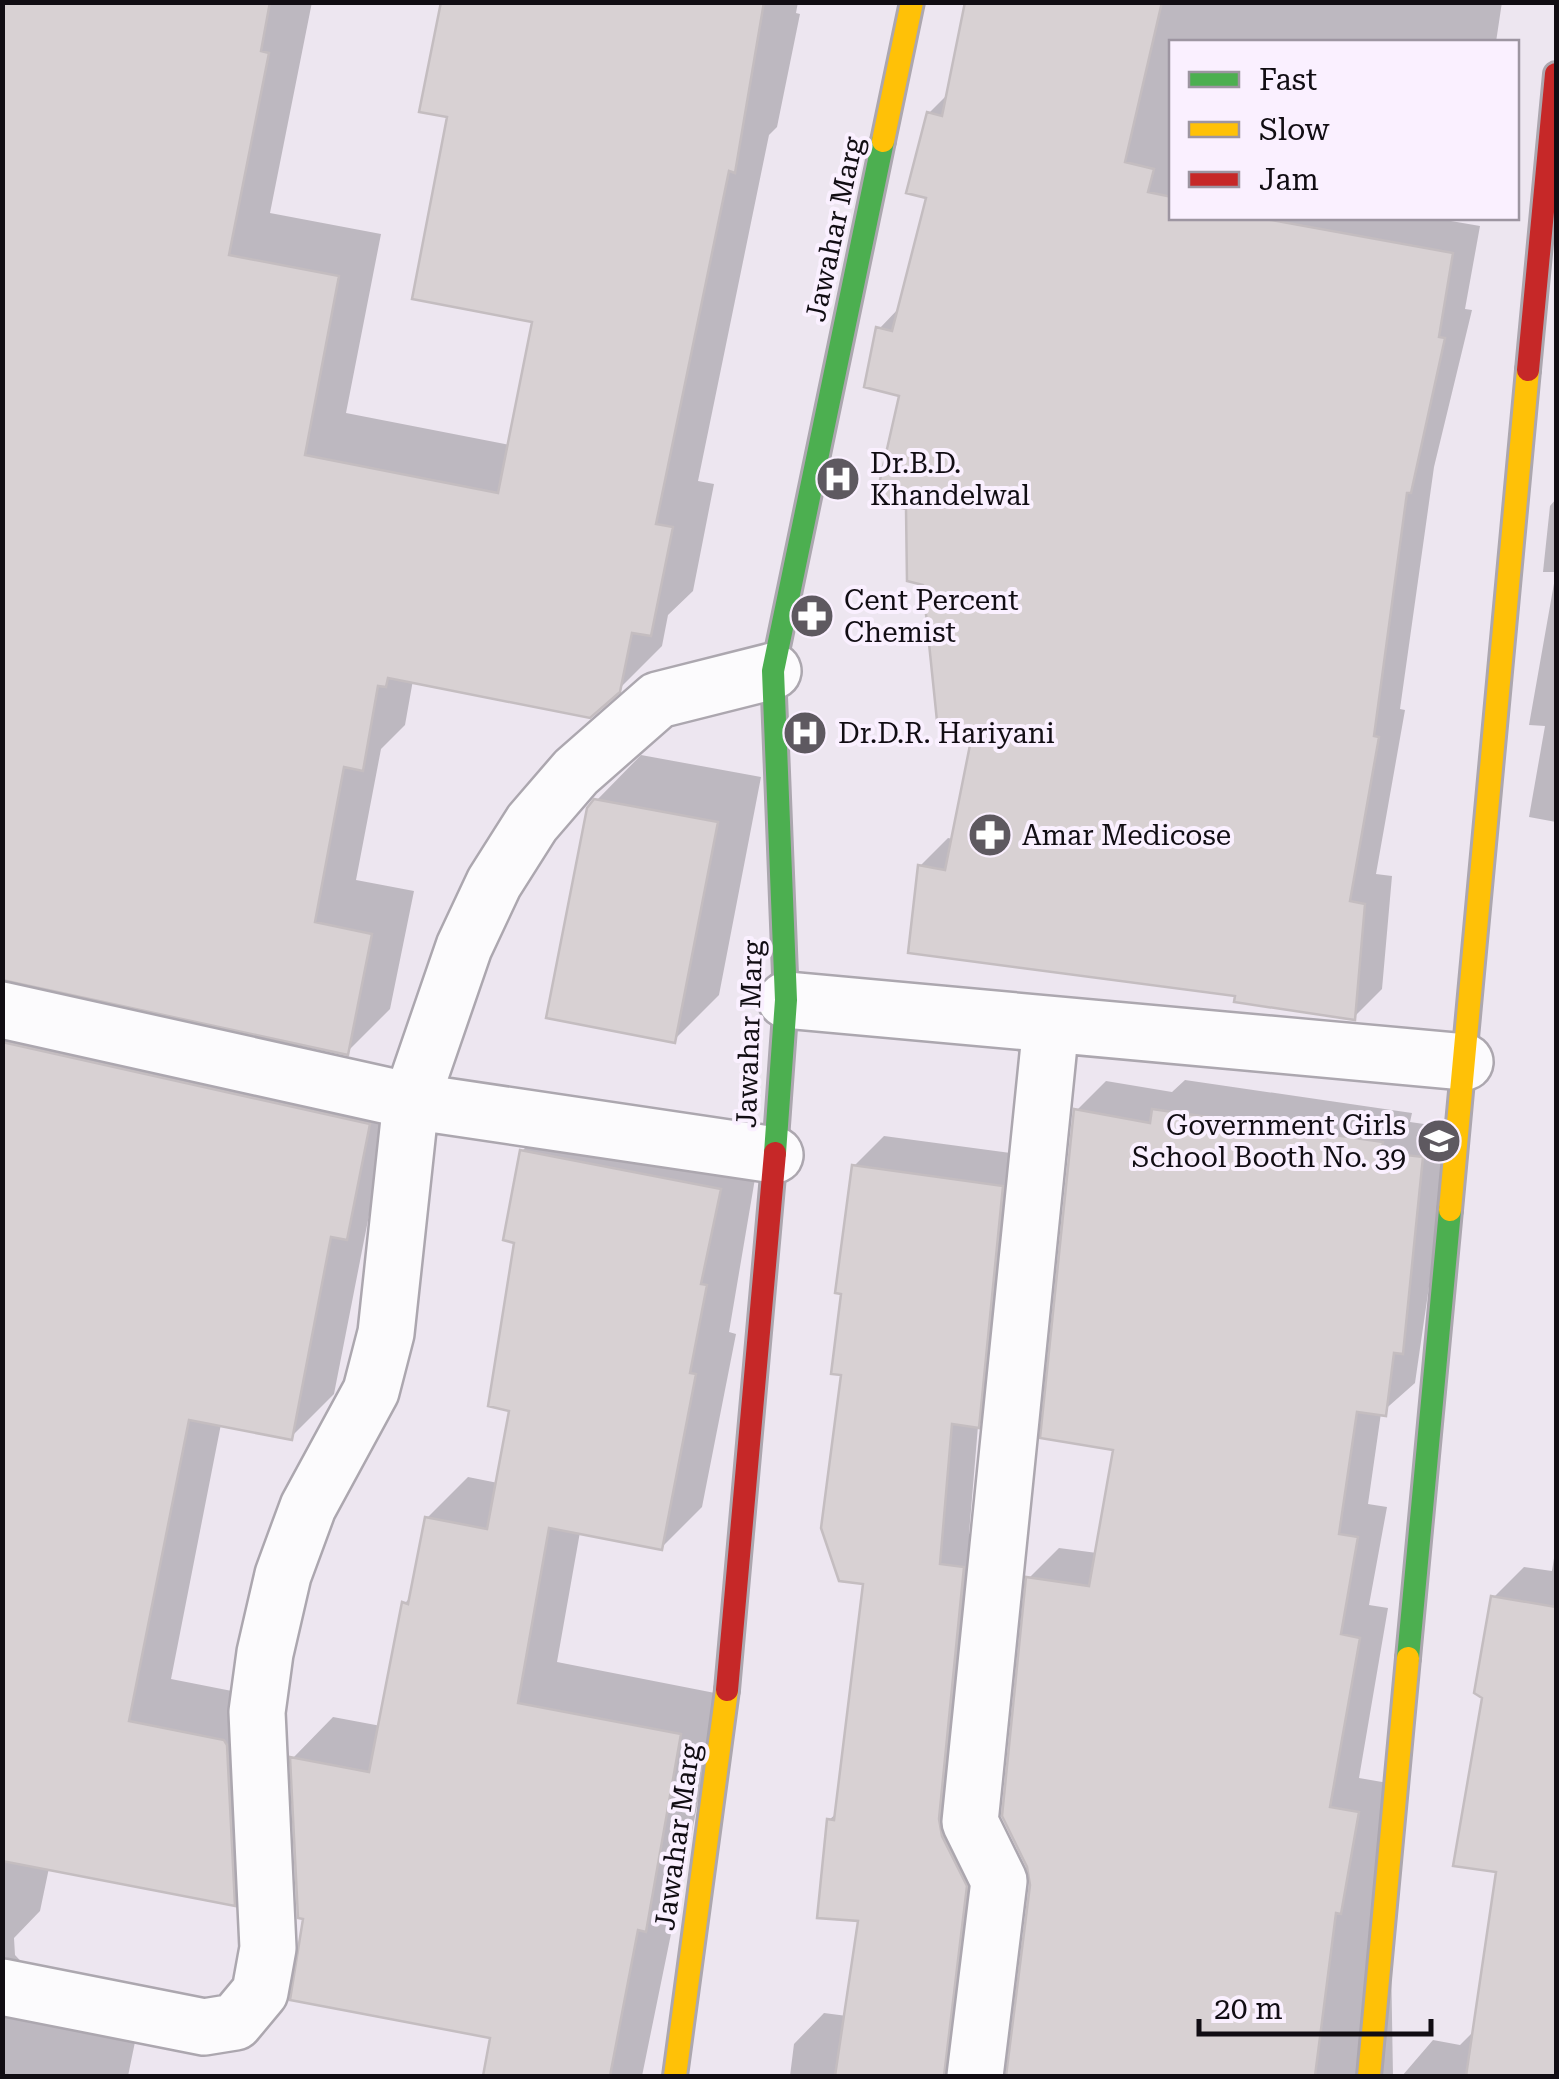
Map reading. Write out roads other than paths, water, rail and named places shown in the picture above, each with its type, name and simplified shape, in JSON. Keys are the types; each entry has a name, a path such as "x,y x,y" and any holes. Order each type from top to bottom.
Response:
{"main road":[{"name":"Jawahar Marg","path":"675,2076 737,1618 786,1000 773,670 912,2"},
{"path":"1369,2076 1556,74"}],"street":[{"path":"2,1986 204,2028 235,2022 260,1992 268,1948 258,1712 265,1654 283,1575 308,1507 372,1391 386,1333 411,1100 464,947 494,884 532,824 576,772 658,700 773,670"},
{"path":"786,1000 1465,1062"},
{"path":"2,1010 411,1100 775,1155"},
{"path":"975,2076 999,1881 970,1822 1050,1025"}],"place":[{"name":"Dr.B.D. Khandelwal","path":"838,479"},
{"name":"Cent Percent Chemist","path":"812,616"},
{"name":"Dr.D.R. Hariyani","path":"805,733"},
{"name":"Amar Medicose","path":"990,835"},
{"name":"Government Girls School Booth No. 39","path":"1439,1141"}]}
